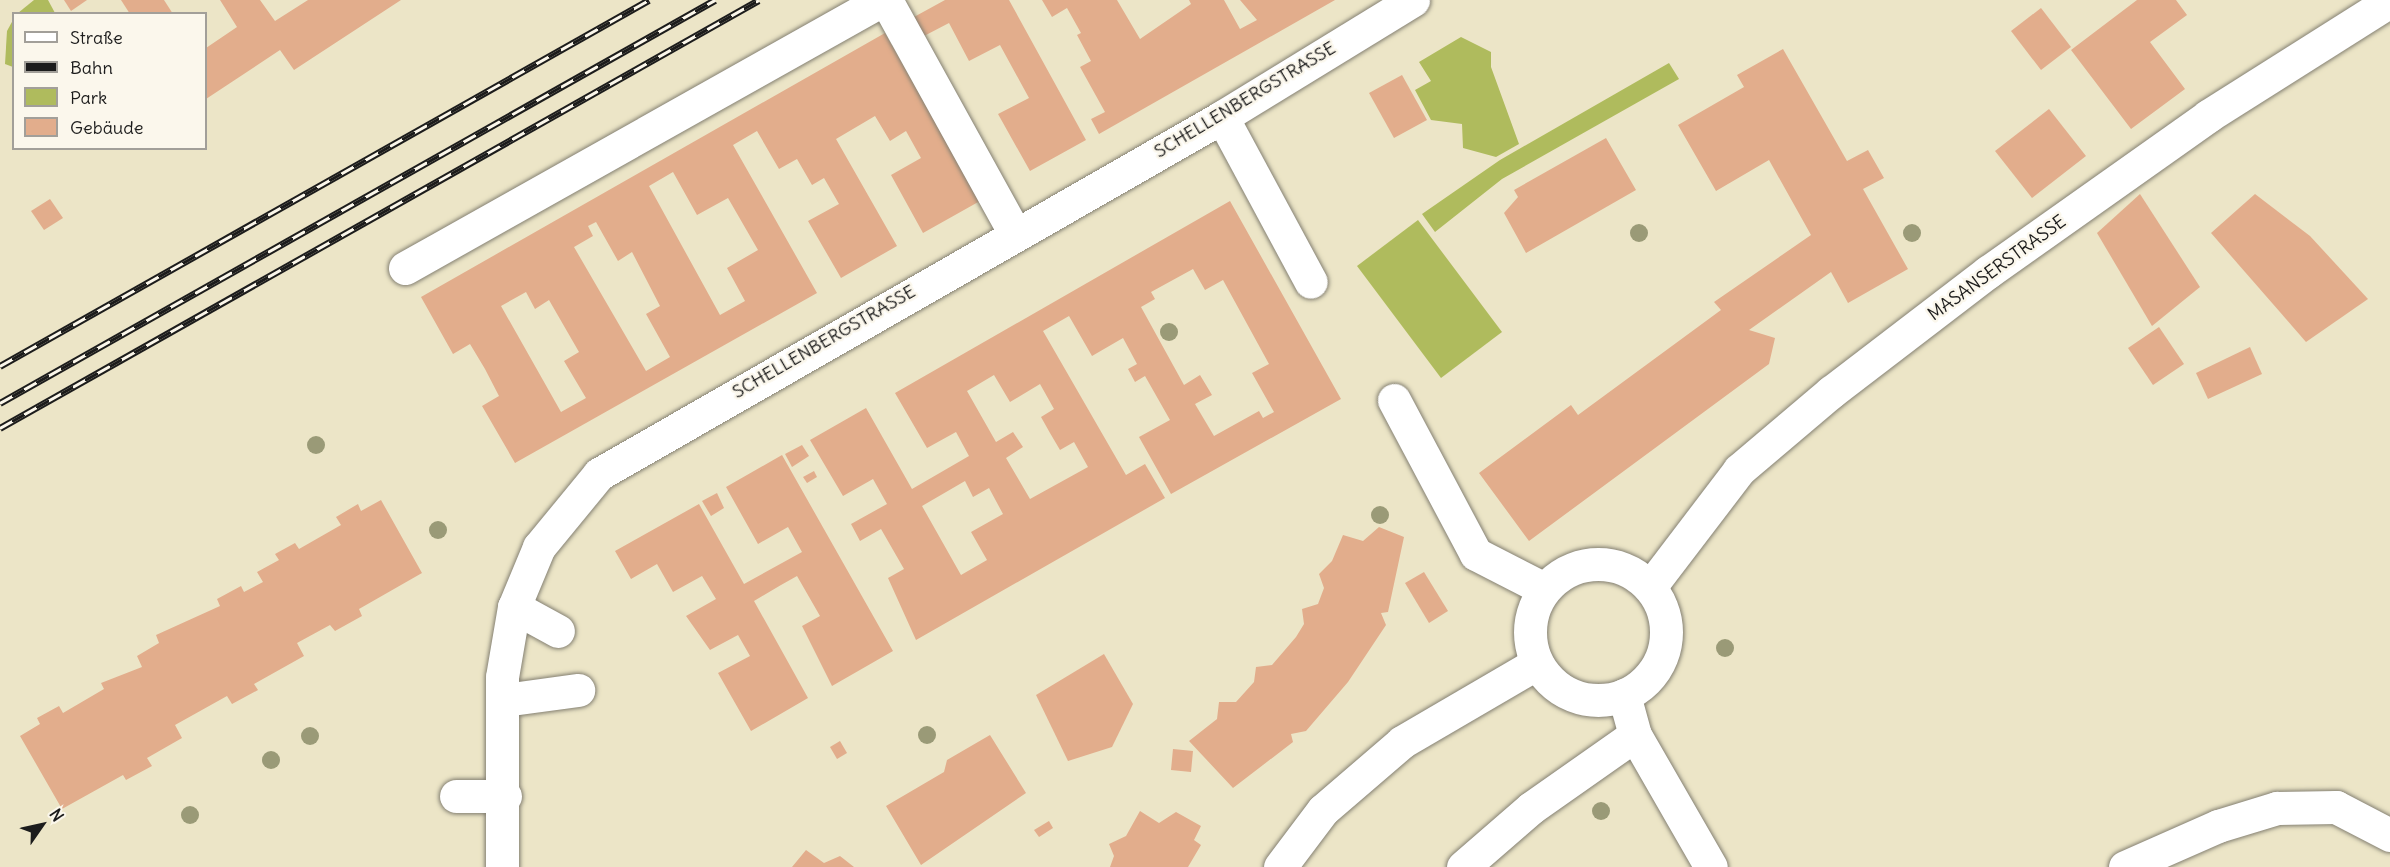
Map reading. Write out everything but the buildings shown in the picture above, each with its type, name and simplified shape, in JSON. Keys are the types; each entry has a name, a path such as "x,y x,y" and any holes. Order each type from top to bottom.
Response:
{"street":[{"path":"405,268 884,0 1015,234"},
{"name":"SCHELLENBERGSTRASSE","path":"502,867 505,796 504,700 514,607 539,546 599,474 625,454 1222,117 1413,0"},
{"name":"MASANSERSTRASSE","path":"1650,587 1739,470 1831,392 1988,272 2208,116 2390,1"},
{"path":"1222,117 1311,282"},
{"path":"1394,400 1476,554 1544,589"},
{"path":"1591,564 1634,573 1650,587 1662,606 1665,648 1643,684 1624,695 1605,700 1565,692 1537,663 1531,620 1544,589 1570,570 1591,564"},
{"path":"514,607 558,631"},
{"path":"1280,867 1323,810 1402,742 1537,663"},
{"path":"504,700 578,690"},
{"path":"1624,695 1635,735 1681,824 1711,867"},
{"path":"1463,867 1531,808 1635,735"},
{"path":"456,796 505,796"},
{"path":"2125,867 2218,826 2277,808 2336,807 2390,835"}],"green space":[{"path":"34,0 48,0 54,12 19,12"},
{"path":"12,22 12,67 5,64 7,31"},
{"path":"1461,37 1491,52 1491,67 1519,144 1496,157 1463,148 1462,124 1431,120 1415,90 1431,81 1419,62"},
{"path":"1669,63 1679,79 1502,179 1435,232 1422,214 1500,160"},
{"path":"1418,220 1502,332 1441,378 1357,266"}],"railway":[{"path":"0,366 649,0"},
{"path":"0,403 715,0"},
{"path":"0,428 759,0"}]}
